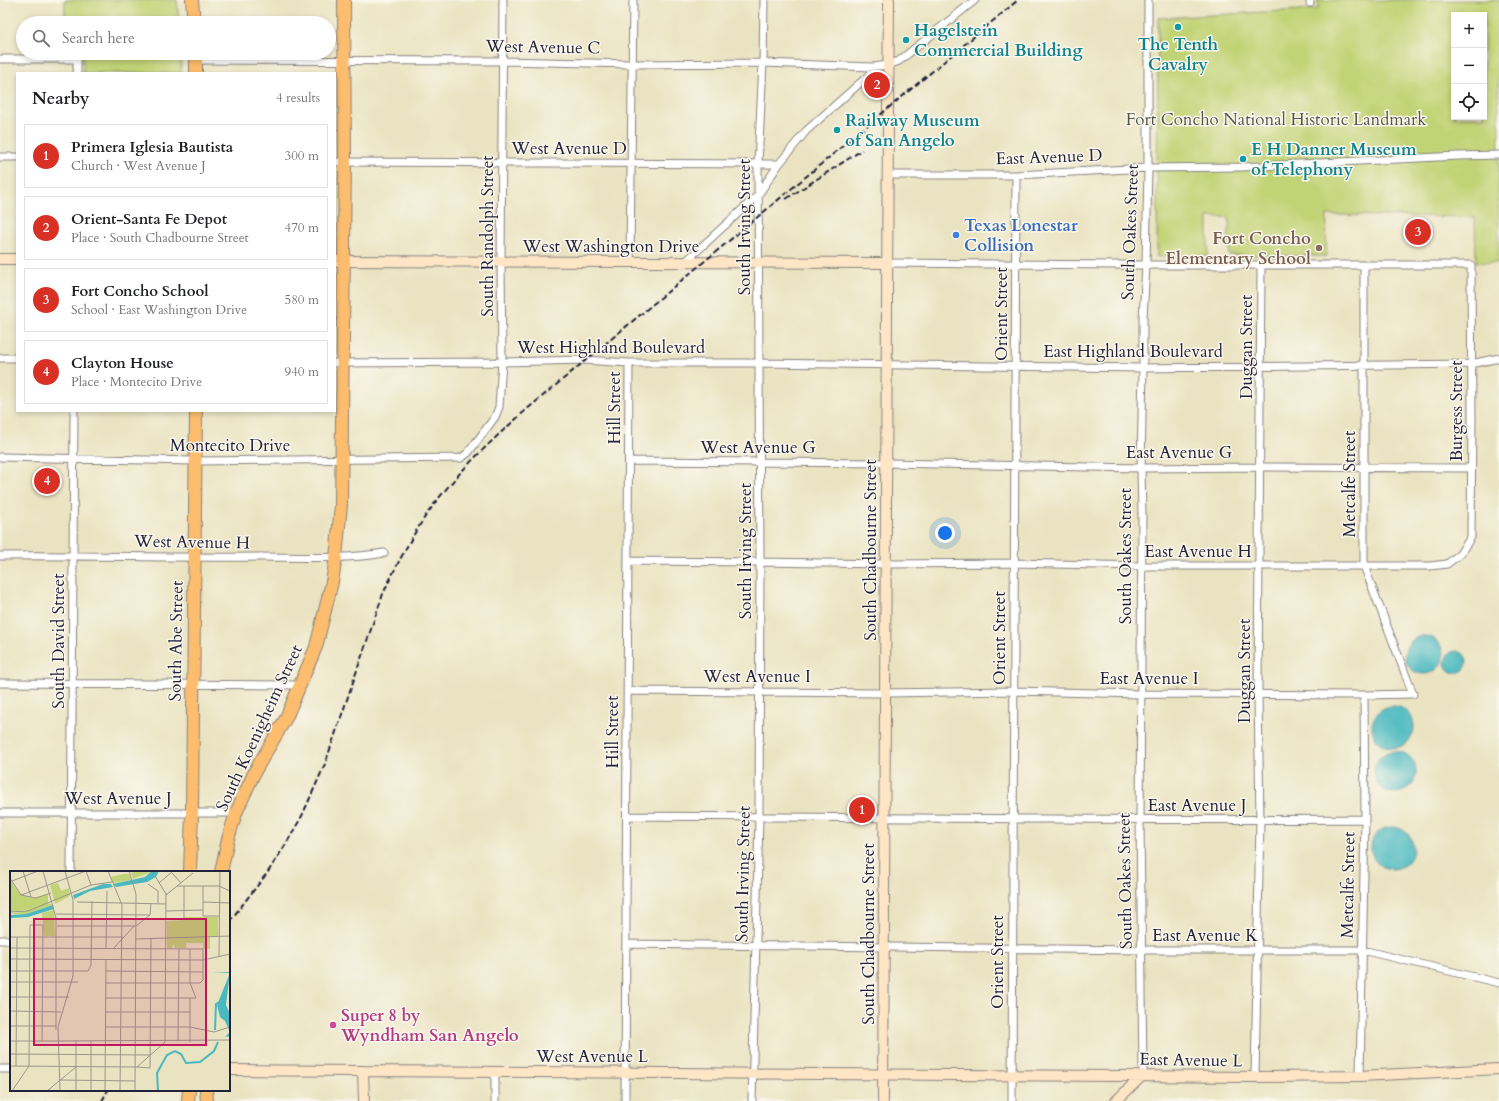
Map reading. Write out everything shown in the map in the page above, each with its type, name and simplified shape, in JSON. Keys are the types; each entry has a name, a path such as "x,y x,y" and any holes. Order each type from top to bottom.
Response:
{"main road":[{"path":"192,0 193,16"},
{"name":"South Koenigheim Street","path":"221,871 228,839 236,813 254,771 286,718 316,647 332,582 336,557 341,504 339,261 344,0"},
{"name":"South Chadbourne Street","path":"883,1101 889,0"},
{"path":"196,60 196,72"},
{"path":"0,259 16,259"},
{"name":"West Washington Drive","path":"339,261 888,263"},
{"name":"South Abe Street","path":"190,871 192,813 196,412"},
{"name":"East Avenue L","path":"883,1074 1255,1077 1360,1076 1499,1069"},
{"name":"West Avenue L","path":"230,1070 883,1074"},
{"path":"364,1071 364,1101"},
{"path":"1116,1101 1143,1075"},
{"path":"188,1101 189,1091"}],"street":[{"name":"South Randolph Street","path":"461,458 468,454 495,417 499,407 502,362 501,261 503,0"},
{"path":"630,262 633,0"},
{"name":"South Irving Street","path":"752,1101 759,817 760,562 758,164 763,63 764,0"},
{"path":"888,65 899,61 975,0"},
{"name":"South Oakes Street","path":"1143,1075 1140,821 1141,468 1143,318 1146,265 1148,168 1148,0"},
{"path":"0,59 16,59"},
{"path":"77,60 77,72"},
{"name":"West Avenue C","path":"336,60 632,64 763,63 873,66 888,65"},
{"path":"685,262 758,195 779,164 806,131 869,75 873,66"},
{"name":"East Avenue D","path":"888,175 1016,174 1148,168 1241,167 1499,155"},
{"path":"0,157 16,157"},
{"name":"West Avenue D","path":"340,162 779,164"},
{"name":"Orient Street","path":"1012,1101 1016,174"},
{"path":"888,263 1146,265 1364,264"},
{"name":"Burgess Street","path":"1364,264 1471,265 1471,537 1460,554"},
{"name":"Metcalfe Street","path":"1364,264 1364,566 1413,694"},
{"name":"Duggan Street","path":"1255,1077 1256,950 1260,820 1258,694 1261,265"},
{"path":"0,358 16,358"},
{"name":"East Highland Boulevard","path":"887,365 1143,368 1261,365 1364,366 1471,364 1499,358"},
{"name":"West Highland Boulevard","path":"339,363 585,360 630,362 759,362 887,365"},
{"name":"Hill Street","path":"625,1101 630,362"},
{"name":"South David Street","path":"71,871 74,412"},
{"name":"Montecito Drive","path":"0,457 195,461 461,458"},
{"name":"West Avenue G","path":"629,461 887,463"},
{"name":"East Avenue G","path":"887,463 1141,468 1471,468"},
{"name":"West Avenue H","path":"0,556 73,555 194,558 363,557 384,553"},
{"name":"East Avenue H","path":"886,564 1014,563 1141,566 1430,566 1447,564 1460,554"},
{"path":"628,561 886,564"},
{"path":"0,683 300,685"},
{"name":"West Avenue I","path":"628,691 885,693"},
{"name":"East Avenue I","path":"885,693 1014,691 1141,694 1413,694"},
{"name":"Metcalfe Street","path":"1360,1076 1365,819 1364,695"},
{"name":"West Avenue J","path":"0,813 236,813"},
{"path":"627,816 885,817"},
{"name":"East Avenue J","path":"885,817 1140,821 1365,819"},
{"name":"East Avenue K","path":"626,944 884,948 1362,950 1499,983"},
{"path":"495,1071 495,1101"}],"green space":[{"path":"65,0 177,0 178,16 65,16"},
{"name":"Fort Concho National Historic Landmark","path":"1318,0 1499,0 1499,263 1476,262 1475,217 1327,215 1326,256 1229,255 1229,217 1208,217 1208,256 1157,257 1158,18 1318,9"},
{"path":"83,60 181,60 181,72 83,72"}],"water":[{"path":"1424,636 1437,642 1443,655 1437,668 1424,674 1411,668 1405,655 1411,642"},
{"path":"1456,651 1464,654 1467,662 1464,670 1456,673 1448,670 1445,662 1448,654"},
{"path":"1389,706 1397,706 1405,709 1411,715 1414,727 1411,739 1405,745 1397,748 1389,748 1381,745 1375,739 1372,731 1372,723 1375,715 1381,709"},
{"path":"1391,751 1399,751 1407,754 1413,760 1416,772 1413,784 1407,790 1399,793 1391,793 1383,790 1377,784 1374,776 1374,768 1377,760 1383,754"},
{"path":"1388,827 1396,827 1404,830 1410,836 1413,848 1410,860 1404,866 1396,869 1388,869 1380,866 1374,860 1371,852 1371,844 1374,836 1380,830"}],"railway":[{"path":"230,921 268,872 302,816 325,764 383,594 415,533 449,485 487,446 526,410 1018,0"},
{"path":"786,199 862,150"},
{"path":"102,1101 107,1091"}],"place":[{"name":"The Tenth Cavalry","path":"1178,27"},
{"name":"Hagelstein Commercial Building","path":"906,40"},
{"name":"Orient-Santa Fe Depot","path":"877,85"},
{"name":"Railway Museum of San Angelo","path":"837,130"},
{"name":"E H Danner Museum of Telephony","path":"1243,159"},
{"name":"Fort Concho School","path":"1418,232"},
{"name":"Texas Lonestar Collision","path":"956,235"},
{"name":"Fort Concho Elementary School","path":"1319,248"},
{"name":"Clayton House","path":"47,481"},
{"name":"Primera Iglesia Bautista","path":"862,810"},
{"name":"Super 8 by Wyndham San Angelo","path":"333,1025"}]}
